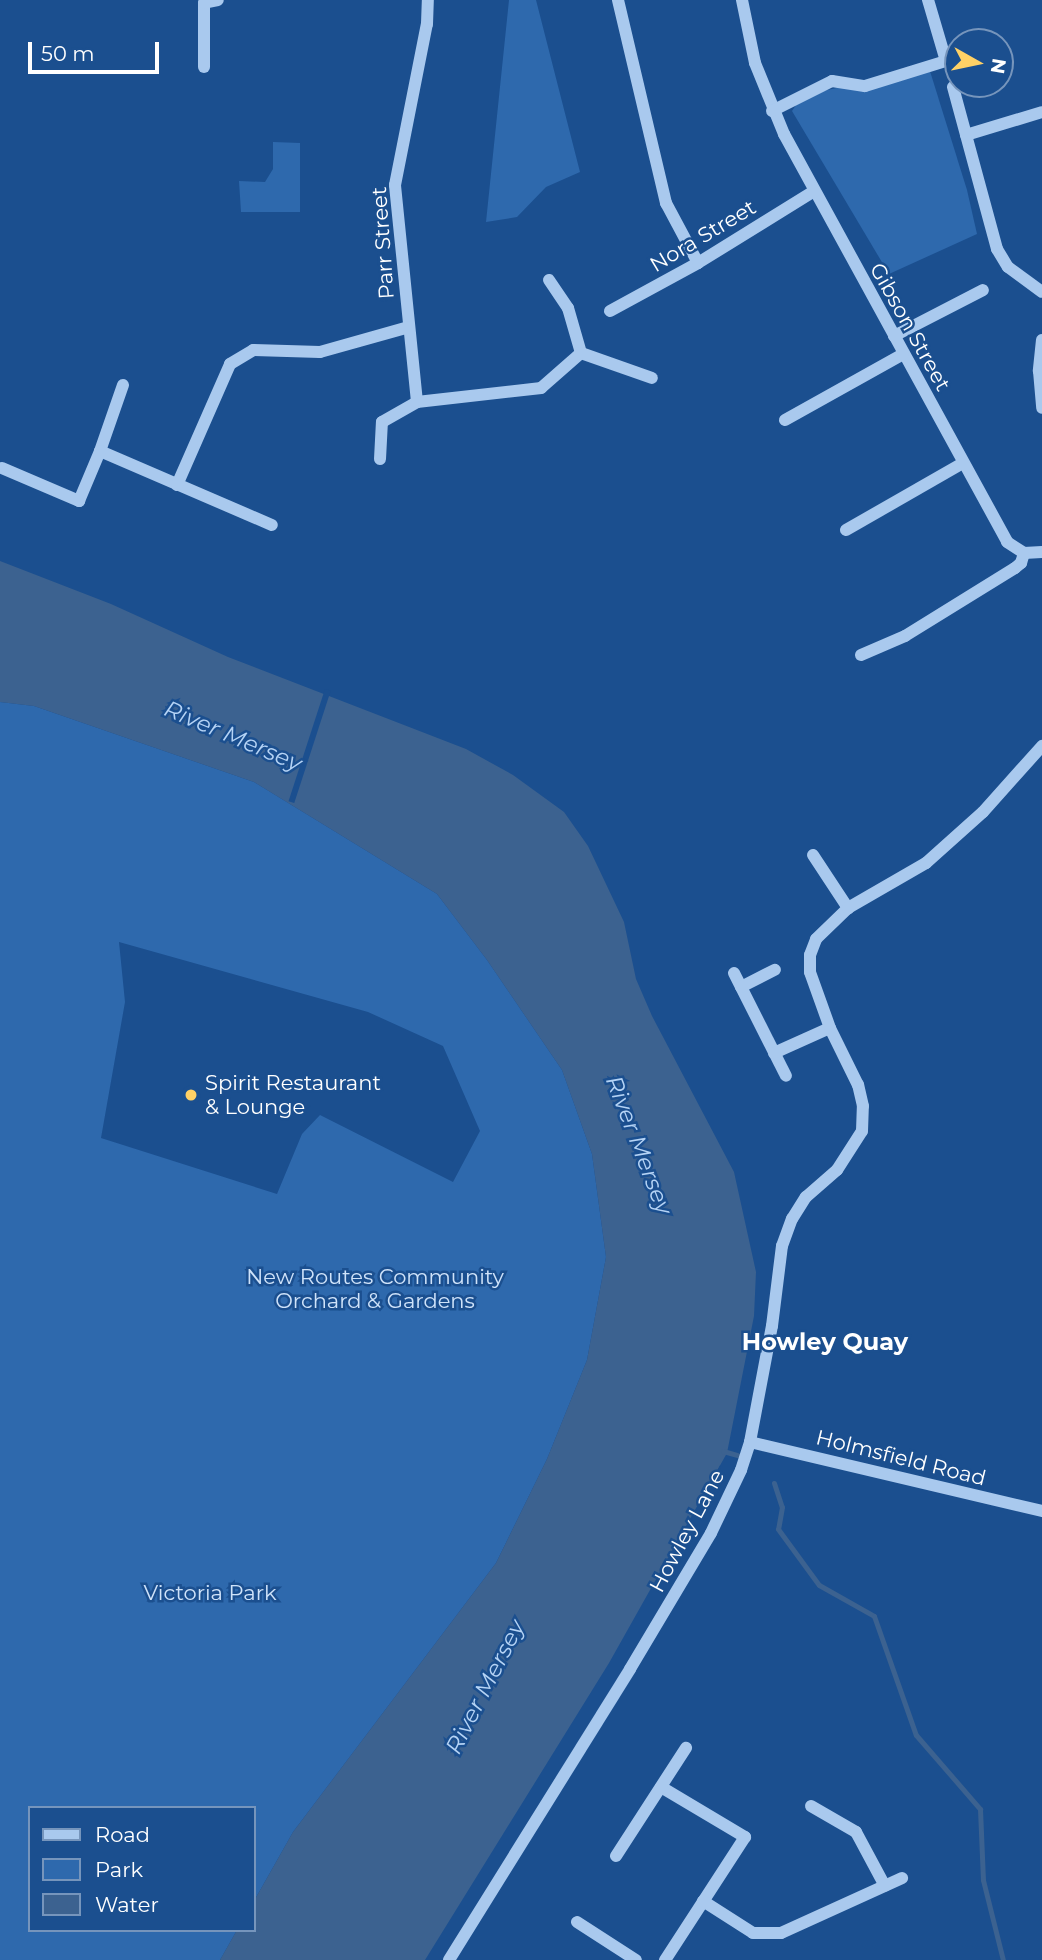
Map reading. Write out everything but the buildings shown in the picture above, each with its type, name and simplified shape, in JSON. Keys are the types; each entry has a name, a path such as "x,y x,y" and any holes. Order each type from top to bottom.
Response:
{"street":[{"path":"204,67 204,4 218,0"},
{"name":"Parr Street","path":"417,402 395,185 427,24 428,0"},
{"path":"618,0 666,204 698,263"},
{"name":"Gibson Street","path":"742,0 755,63 772,111 1007,542 1024,553"},
{"path":"772,111 832,81 865,86 946,61 928,0"},
{"path":"956,98 1002,259 1021,279 1042,292"},
{"path":"966,135 1042,112"},
{"name":"Nora Street","path":"610,311 698,263 814,191"},
{"path":"549,281 568,308 581,353"},
{"path":"894,336 983,290"},
{"path":"177,485 230,364 253,350 320,352 409,327"},
{"path":"1042,340 1039,371 1042,408"},
{"path":"581,353 652,379"},
{"path":"380,459 382,422 417,402 541,388 581,353"},
{"path":"785,420 903,354"},
{"path":"2,468 79,501 123,385"},
{"path":"100,451 272,525"},
{"path":"846,530 964,463"},
{"path":"861,655 905,636 1016,568 1024,553 1042,552"},
{"name":"Howley Lane","path":"449,1960 711,1534 733,1490 750,1442 772,1326 782,1246 792,1219 806,1197 837,1170 862,1131 863,1106 858,1085 830,1028 810,972 810,955 816,939 848,908 926,863 983,812 1042,746"},
{"path":"813,855 848,908"},
{"path":"741,987 775,970"},
{"path":"734,973 786,1076"},
{"path":"774,1053 830,1028"},
{"name":"Holmsfield Road","path":"750,1442 1042,1511"},
{"path":"617,1856 686,1748"},
{"path":"661,1787 745,1837 665,1960"},
{"path":"811,1806 856,1832 885,1886"},
{"path":"703,1901 752,1933 780,1933 902,1878"},
{"path":"578,1922 636,1960"}],"green space":[{"path":"509,0 536,0 580,172 546,187 517,217 486,222"},
{"path":"929,68 967,190 977,234 889,274 792,111 796,105 818,92"},
{"path":"273,142 300,143 300,212 241,212 239,181 265,182 273,169"},
{"path":"0,702 34,706 254,782 437,894 487,960 562,1070 592,1154 606,1257 587,1360 547,1459 496,1563 293,1832 256,1897 256,1806 28,1806 28,1932 236,1932 220,1960 0,1960","holes":["119,942 368,1012 443,1046 480,1131 453,1182 320,1115 302,1134 277,1194 101,1138 125,1002"]}],"water":[{"name":"River Mersey","path":"0,561 111,604 228,657 466,749 513,775 564,812 588,846 624,922 636,979 652,1016 734,1172 756,1272 754,1316 727,1453 609,1663 425,1960 220,1960 236,1932 256,1932 256,1897 293,1832 496,1563 547,1459 587,1360 606,1257 592,1154 562,1070 487,960 437,894 254,782 34,706 0,702"}],"pier":[{"path":"325,689 331,691 294,803 289,801"}],"waterway":[{"path":"723,1451 737,1455"},
{"path":"774,1483 782,1507 778,1529 819,1585 874,1616 916,1735 980,1809 983,1880 1003,1960"}],"place":[{"name":"Spirit Restaurant & Lounge","path":"191,1095"}],"district":[{"name":"Howley Quay","path":"825,1342"}],"park label":[{"name":"New Routes Community Orchard & Gardens","path":"375,1289"},
{"name":"Victoria Park","path":"210,1593"}]}
